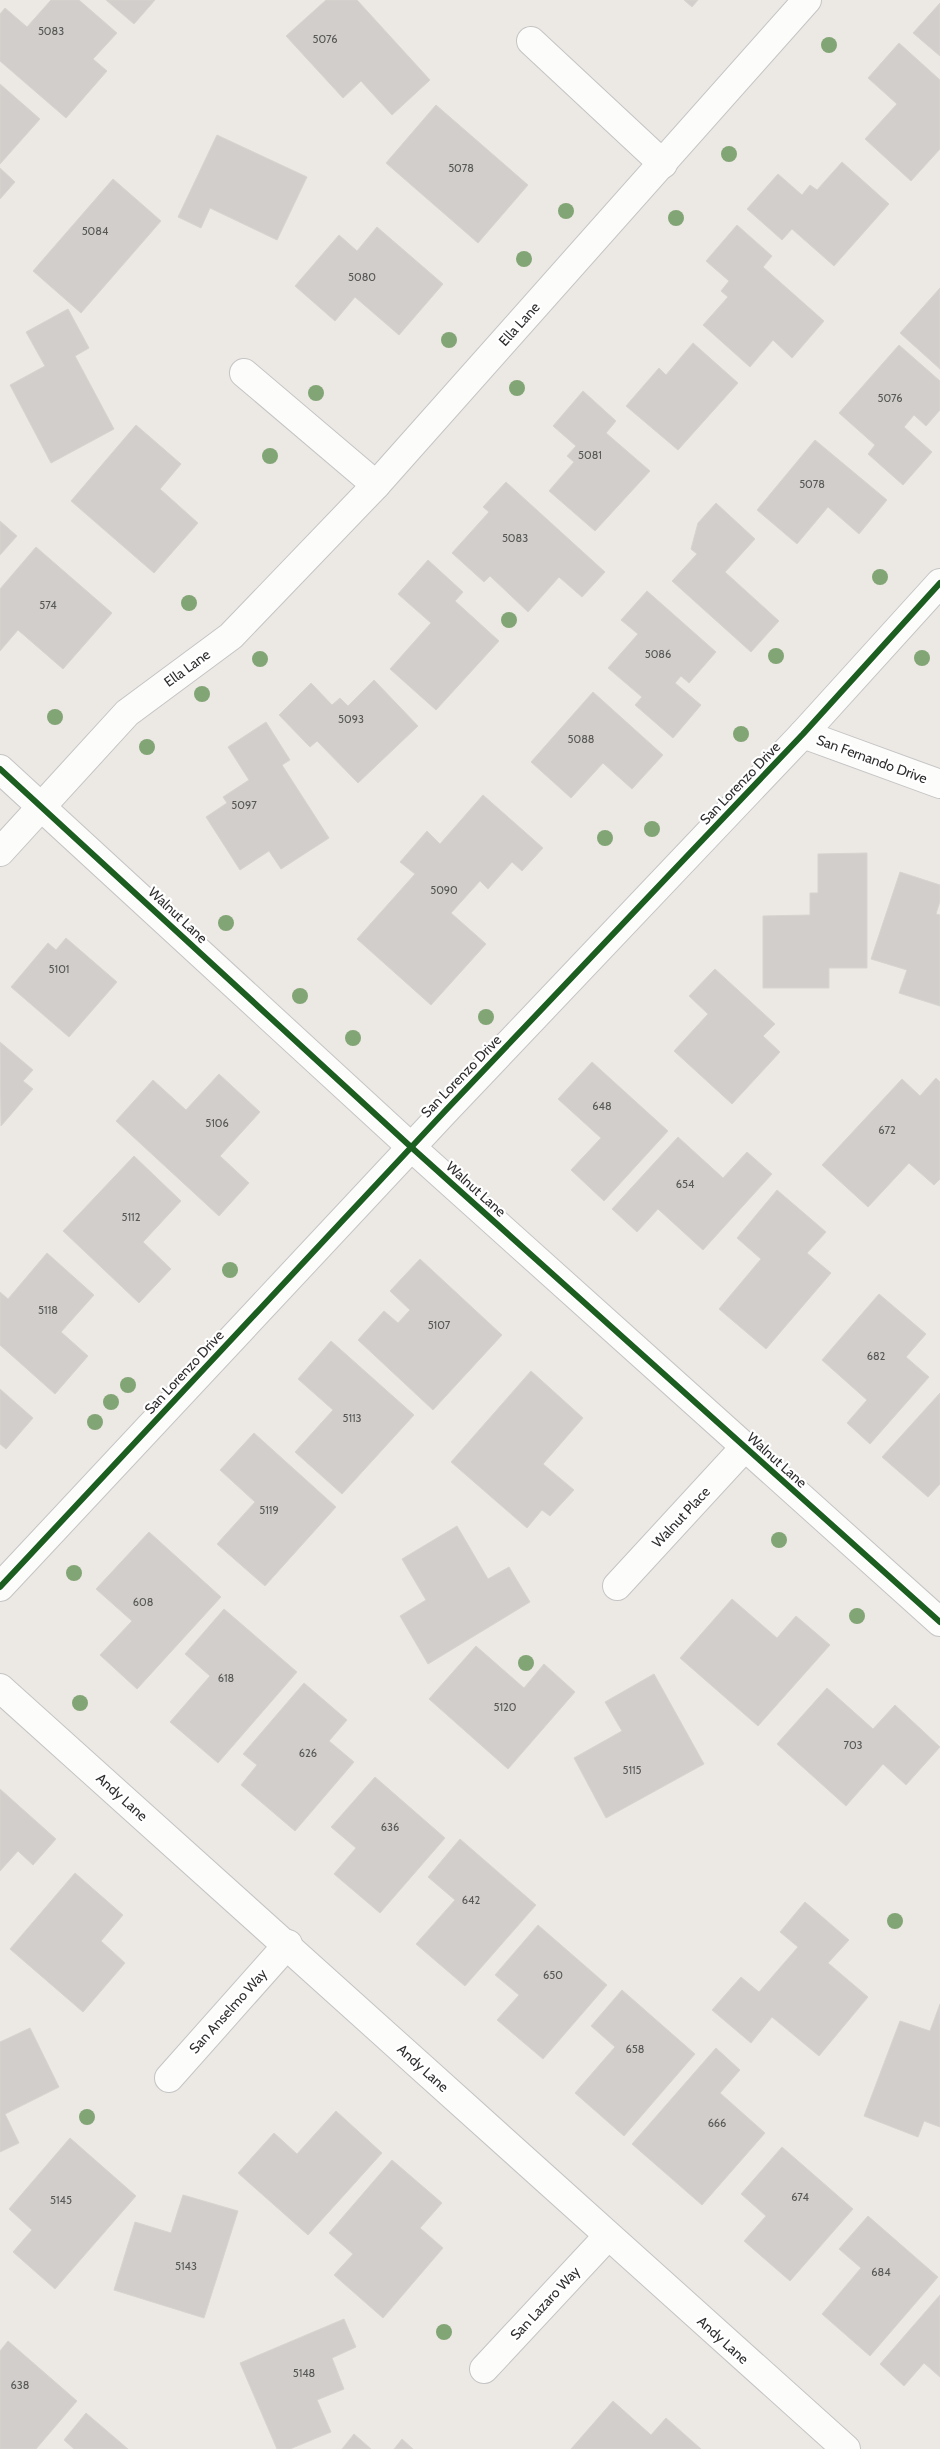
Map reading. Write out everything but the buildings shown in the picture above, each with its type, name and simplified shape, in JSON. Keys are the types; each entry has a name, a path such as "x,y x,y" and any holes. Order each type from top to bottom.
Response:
{"street":[{"name":"Ella Lane","path":"0,852 127,713 231,636 376,485 807,0"},
{"path":"531,41 663,164"},
{"path":"244,373 376,485"},
{"name":"San Lorenzo Drive","path":"0,1587 411,1147 803,734 940,583"},
{"name":"San Fernando Drive","path":"803,734 940,784"},
{"name":"Walnut Lane","path":"0,769 411,1147 940,1622"},
{"name":"Walnut Place","path":"618,1586 745,1448"},
{"name":"Andy Lane","path":"0,1688 288,1944 608,2237 846,2449"},
{"name":"San Anselmo Way","path":"169,2078 288,1944"},
{"name":"San Lazaro Way","path":"484,2369 608,2237"}],"cycle path":[{"path":"0,1587 446,1110 803,734 940,583"},
{"path":"0,769 411,1147 940,1622"}]}
